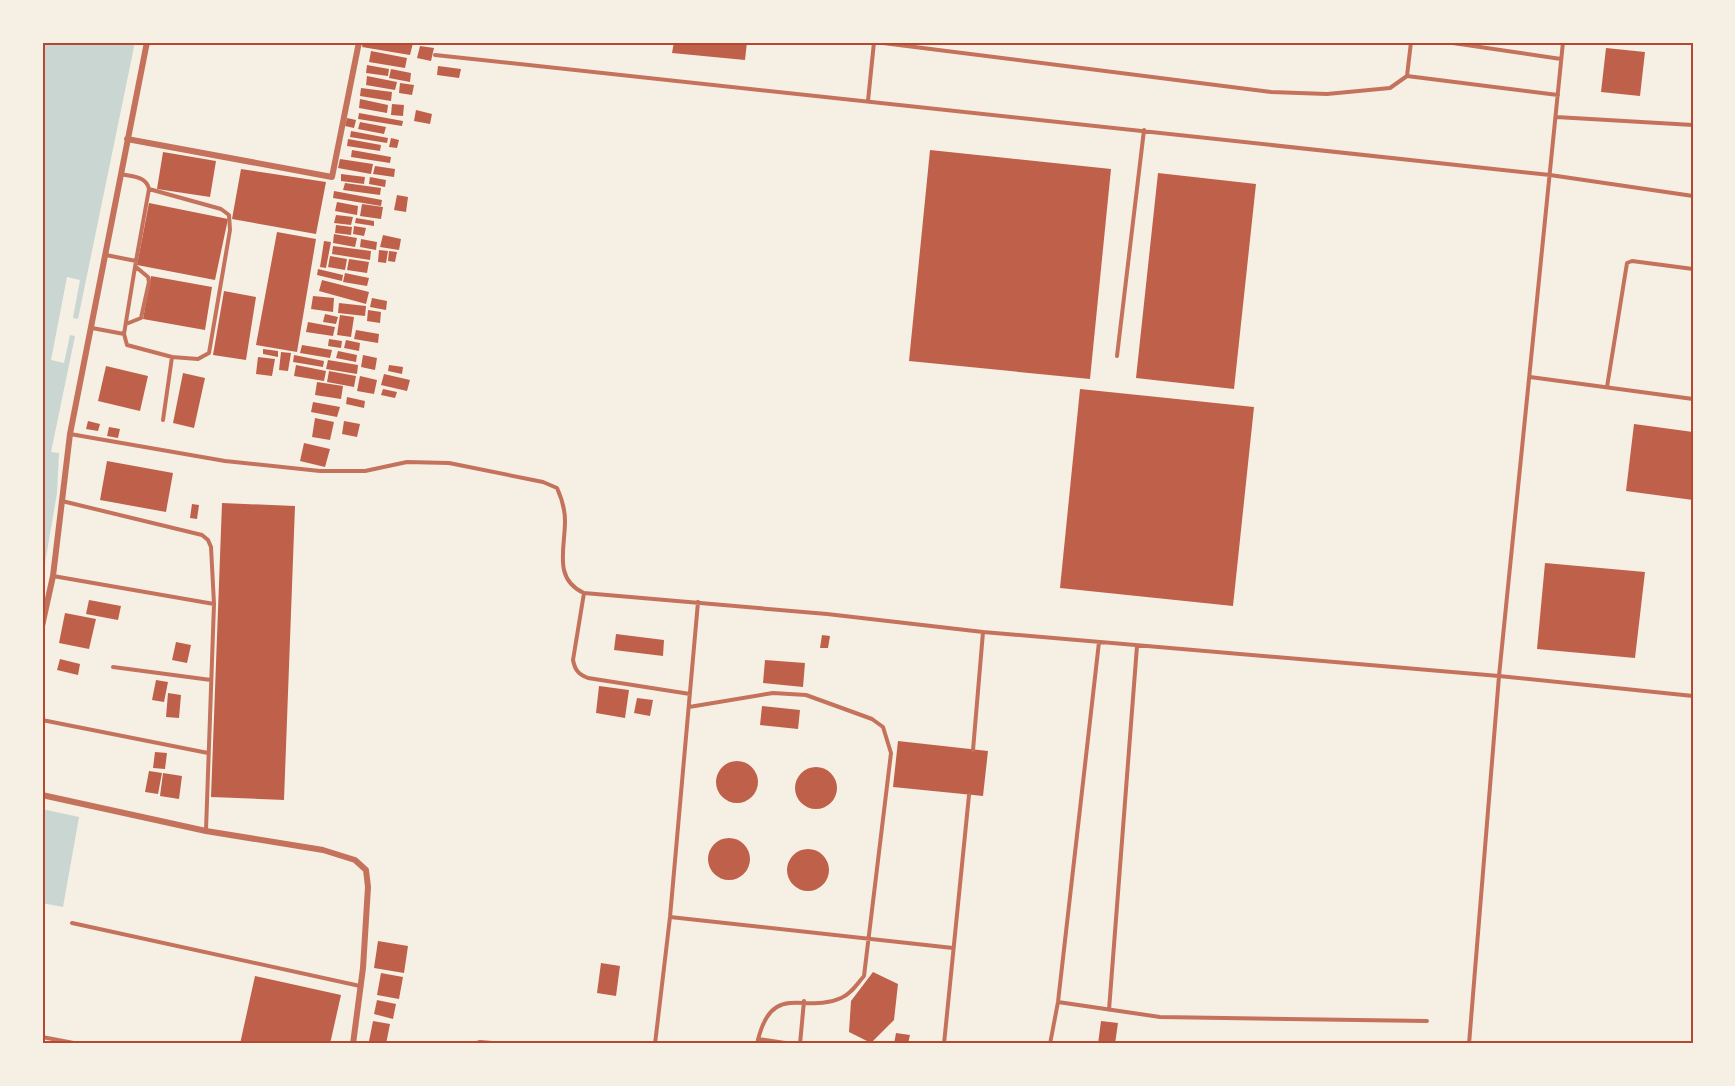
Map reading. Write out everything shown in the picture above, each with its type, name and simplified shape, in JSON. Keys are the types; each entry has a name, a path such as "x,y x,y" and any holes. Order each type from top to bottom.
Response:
{"street":[{"path":"42,626 53,576 70,434 147,42"},
{"path":"127,139 332,177 359,42"},
{"path":"42,795 206,831 323,850 355,860 366,870 368,887 353,1044"}],"lane":[{"path":"868,101 874,42 1270,92 1327,94 1390,88 1407,76 1558,95"},
{"path":"1407,76 1411,42"},
{"path":"1446,42 1562,59"},
{"path":"1469,1044 1499,676 1563,42"},
{"path":"435,55 1550,175 1693,196"},
{"path":"1556,117 1693,125"},
{"path":"1117,356 1144,130"},
{"path":"121,174 142,178 149,189 124,334 127,345 172,357 198,359 209,353 231,223 229,215 220,209 149,189"},
{"path":"106,255 136,261"},
{"path":"1607,387 1627,263 1632,261 1693,269"},
{"path":"126,324 138,320 143,314 148,277 136,267"},
{"path":"92,328 124,334"},
{"path":"163,420 172,357"},
{"path":"1530,377 1693,399"},
{"path":"70,434 225,461 320,471 365,471 407,462 449,463 543,482 557,489 563,501 565,521 563,572 572,586 584,593 698,602 1137,646 1499,676 1693,696"},
{"path":"62,501 202,535 208,540 211,547 214,604 206,831"},
{"path":"53,576 214,604"},
{"path":"584,593 573,660 579,674 588,678 690,694"},
{"path":"654,1044 670,917 698,602"},
{"path":"973,750 983,632"},
{"path":"1050,1044 1058,1002 1099,642"},
{"path":"1109,1010 1137,646"},
{"path":"113,667 211,680"},
{"path":"689,707 773,693 806,695 872,719 883,727 891,753 864,976 850,993 839,999 804,1001 778,1006 767,1016 757,1042 792,1044"},
{"path":"42,720 208,753"},
{"path":"944,1044 969,795"},
{"path":"670,917 953,948"},
{"path":"72,923 360,986"},
{"path":"800,1044 804,1001"},
{"path":"1058,1002 1160,1017 1427,1022"},
{"path":"42,1037 79,1044"},
{"path":"474,1044 506,1044"}],"shaded area":[{"path":"42,42 135,42 78,319 73,318 80,280 67,277 51,360 64,363 70,335 75,336 51,452 59,453 57,493 42,581"},
{"path":"42,809 79,817 63,907 42,903"}],"building":[{"path":"363,42 413,43 410,55 362,47"},
{"path":"674,42 747,42 745,60 672,53"},
{"path":"420,46 434,48 431,61 417,58"},
{"path":"1606,48 1645,52 1640,96 1601,92"},
{"path":"371,51 407,58 405,68 369,62"},
{"path":"367,65 389,69 388,76 366,73"},
{"path":"438,66 461,69 459,78 437,75"},
{"path":"391,69 411,73 410,82 389,78"},
{"path":"367,76 397,82 395,90 366,85"},
{"path":"400,83 414,85 412,95 399,93"},
{"path":"361,88 392,92 391,101 360,96"},
{"path":"360,99 388,105 387,113 359,108"},
{"path":"392,104 404,105 403,116 391,115"},
{"path":"416,110 432,114 430,124 414,121"},
{"path":"359,113 403,121 402,126 358,119"},
{"path":"347,118 356,120 354,128 345,126"},
{"path":"360,122 386,127 384,134 358,129"},
{"path":"351,131 388,138 387,143 350,137"},
{"path":"391,138 399,140 397,148 389,147"},
{"path":"348,139 381,145 380,151 347,146"},
{"path":"352,150 391,157 390,163 351,157"},
{"path":"930,150 1111,169 1090,379 909,361"},
{"path":"163,152 216,161 210,197 157,189"},
{"path":"340,159 373,164 371,174 338,168"},
{"path":"375,166 395,169 394,177 373,174"},
{"path":"241,169 326,182 316,234 232,219"},
{"path":"1158,173 1256,184 1234,389 1136,378"},
{"path":"341,174 365,177 364,184 341,181"},
{"path":"370,177 386,180 385,187 369,184"},
{"path":"345,183 381,188 380,195 343,190"},
{"path":"334,191 382,200 381,206 333,198"},
{"path":"397,195 408,197 406,212 394,210"},
{"path":"337,202 358,206 357,215 335,211"},
{"path":"149,203 228,219 215,280 137,265"},
{"path":"362,204 383,207 381,219 360,216"},
{"path":"336,215 353,217 351,225 334,223"},
{"path":"356,218 374,221 374,226 355,223"},
{"path":"336,225 352,227 351,235 335,233"},
{"path":"354,226 366,228 364,236 353,234"},
{"path":"277,232 316,239 297,352 256,345"},
{"path":"334,234 357,238 355,247 333,243"},
{"path":"383,235 401,239 399,250 380,247"},
{"path":"361,239 377,242 376,250 360,247"},
{"path":"324,241 331,242 326,268 320,267"},
{"path":"333,246 371,251 370,260 332,254"},
{"path":"379,250 388,251 386,263 378,262"},
{"path":"389,251 397,252 395,262 388,261"},
{"path":"330,256 347,259 345,270 328,267"},
{"path":"349,259 369,262 367,273 347,270"},
{"path":"318,269 343,275 342,281 317,275"},
{"path":"345,273 369,278 367,286 343,282"},
{"path":"151,276 212,287 205,330 143,319"},
{"path":"322,280 369,292 366,304 319,291"},
{"path":"224,291 256,297 246,360 213,355"},
{"path":"313,296 334,298 333,312 311,309"},
{"path":"372,298 387,301 386,310 370,307"},
{"path":"339,303 366,306 365,316 338,313"},
{"path":"368,310 381,312 380,323 367,321"},
{"path":"325,314 338,317 336,324 323,322"},
{"path":"340,315 354,317 351,337 337,335"},
{"path":"308,322 335,327 333,336 306,332"},
{"path":"356,330 379,334 378,343 354,339"},
{"path":"329,339 342,341 341,348 328,346"},
{"path":"346,340 360,343 359,351 344,348"},
{"path":"302,345 332,350 330,358 300,353"},
{"path":"263,349 278,351 278,357 263,354"},
{"path":"338,351 357,355 356,362 336,358"},
{"path":"281,352 291,353 288,371 279,370"},
{"path":"294,355 324,361 323,367 293,362"},
{"path":"363,355 377,358 375,370 361,367"},
{"path":"258,357 275,359 272,376 256,374"},
{"path":"328,360 358,365 357,374 326,369"},
{"path":"296,365 326,371 324,381 294,376"},
{"path":"389,365 403,367 402,374 388,371"},
{"path":"106,366 148,376 140,411 98,401"},
{"path":"329,371 356,376 354,387 327,382"},
{"path":"183,373 205,378 194,428 173,423"},
{"path":"384,374 410,380 407,391 381,385"},
{"path":"360,376 377,380 374,394 357,391"},
{"path":"317,382 343,386 341,399 315,395"},
{"path":"383,389 397,392 395,398 381,395"},
{"path":"1080,389 1254,407 1233,606 1060,588"},
{"path":"347,397 365,401 364,408 346,404"},
{"path":"313,402 340,407 337,417 311,412"},
{"path":"315,418 334,422 330,440 312,437"},
{"path":"88,421 100,424 98,431 86,429"},
{"path":"344,421 360,424 357,437 342,434"},
{"path":"1634,424 1693,432 1693,500 1626,491"},
{"path":"109,427 120,429 118,438 107,436"},
{"path":"304,443 330,449 325,467 300,461"},
{"path":"107,461 173,473 166,512 100,500"},
{"path":"222,503 295,506 284,800 211,797"},
{"path":"192,504 199,505 197,519 190,518"},
{"path":"1545,563 1645,572 1635,658 1537,649"},
{"path":"89,600 121,606 118,620 86,614"},
{"path":"65,613 96,619 89,649 59,643"},
{"path":"616,634 664,640 663,656 614,650"},
{"path":"822,635 830,636 828,648 820,648"},
{"path":"176,642 191,645 187,663 172,660"},
{"path":"60,659 80,664 78,675 57,670"},
{"path":"765,660 805,663 803,687 763,683"},
{"path":"156,680 168,682 164,702 152,700"},
{"path":"599,686 629,690 625,718 596,713"},
{"path":"168,693 181,695 179,718 166,717"},
{"path":"637,698 653,700 650,716 634,713"},
{"path":"762,706 800,710 798,729 760,725"},
{"path":"898,741 988,751 983,796 893,787"},
{"path":"155,752 167,753 165,769 153,768"},
{"path":"737,761 752,767 758,782 752,797 737,803 722,797 716,782 722,767"},
{"path":"816,767 831,773 837,788 831,803 816,809 801,803 795,788 801,773"},
{"path":"149,771 162,773 158,794 145,792"},
{"path":"163,773 182,776 179,799 160,796"},
{"path":"729,838 744,844 750,859 744,874 729,880 714,874 708,859 714,844"},
{"path":"808,849 823,855 829,870 823,885 808,891 793,885 787,870 793,855"},
{"path":"378,941 408,946 404,973 374,968"},
{"path":"601,963 620,966 616,996 597,993"},
{"path":"873,972 898,984 894,1020 871,1043 849,1032 851,1001"},
{"path":"381,973 403,977 399,999 377,995"},
{"path":"255,976 341,995 330,1044 240,1044"},
{"path":"377,1000 396,1004 393,1019 374,1014"},
{"path":"373,1021 390,1024 386,1044 369,1041"},
{"path":"1101,1021 1118,1023 1115,1044 1098,1044"},
{"path":"896,1033 910,1035 908,1044 894,1044"}]}
